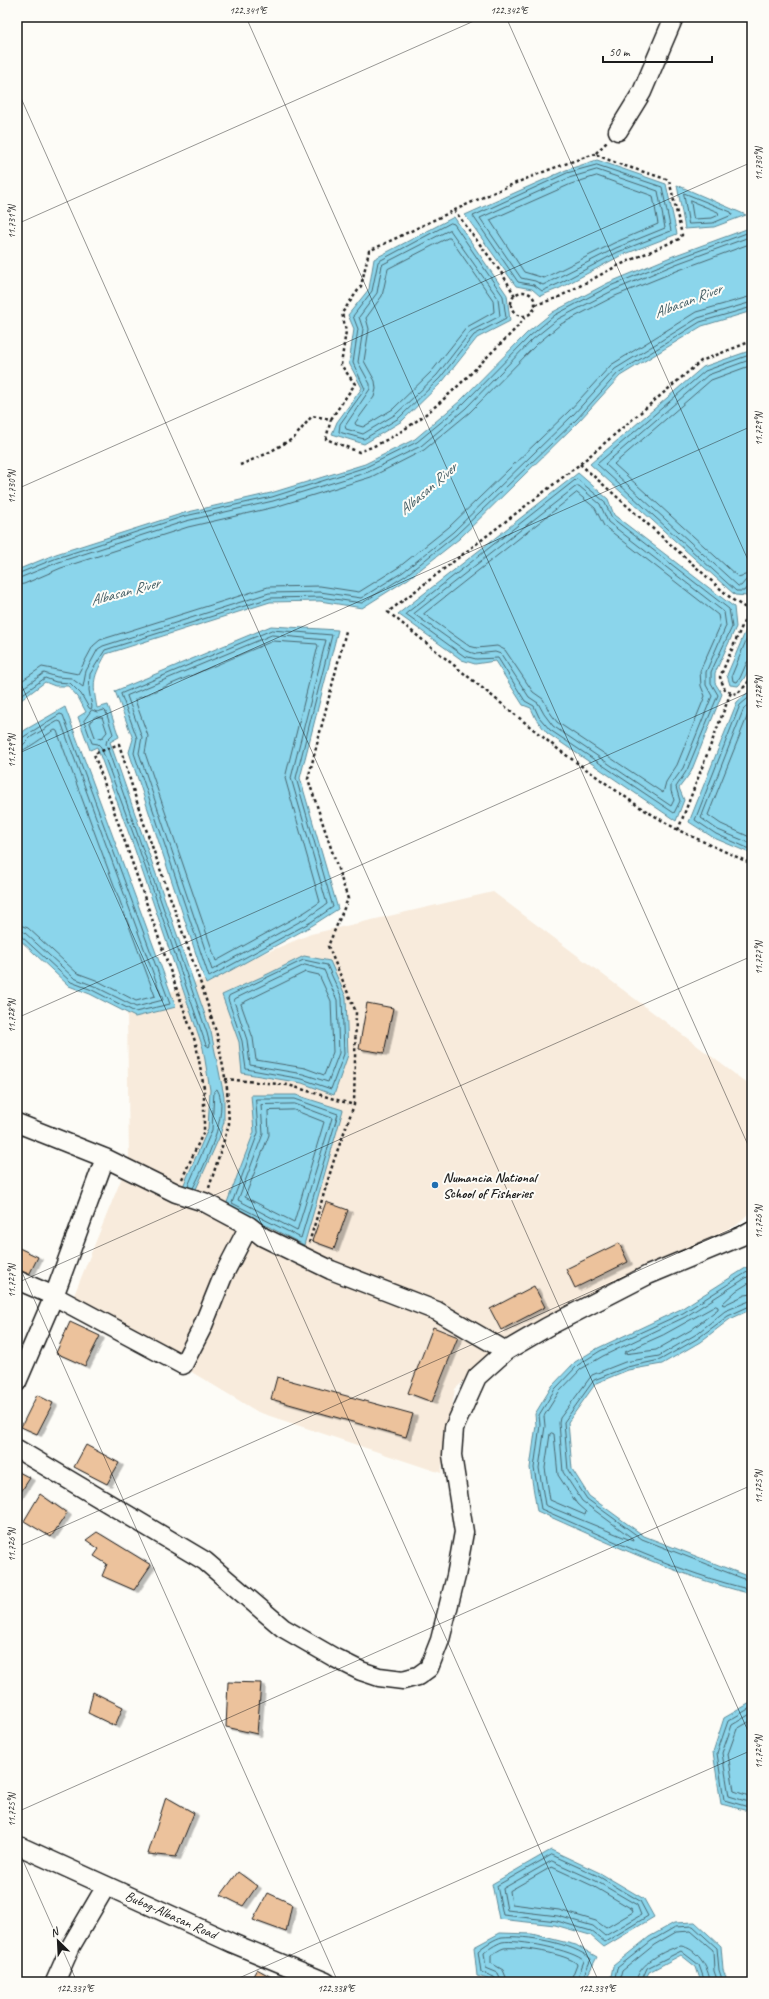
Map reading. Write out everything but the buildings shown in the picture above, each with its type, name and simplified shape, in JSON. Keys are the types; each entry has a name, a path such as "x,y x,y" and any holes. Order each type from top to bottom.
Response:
{"street":[{"path":"618,131 642,92 674,17"},
{"path":"17,1123 105,1158 176,1193 204,1202 249,1226 263,1237 301,1256 331,1270 437,1311 506,1351"},
{"path":"17,1382 54,1296 105,1158"},
{"path":"17,1280 54,1296 183,1365 202,1328 223,1276 249,1226"},
{"path":"17,1449 205,1561 283,1628 335,1658 361,1671 379,1677 403,1680 418,1676 429,1668 440,1640 456,1576 464,1532 452,1455 454,1428 477,1377 506,1351 547,1327 648,1275 742,1236 752,1230"},
{"name":"Bubog-Albasan Road","path":"17,1845 232,1943 326,1982"},
{"path":"55,1982 70,1946 106,1886"}],"path":[{"path":"526,316 518,315 513,310 512,303 515,296 518,294 526,293 533,297 535,305 532,312 526,316 517,328 461,385 421,418 390,440 358,452 326,439 331,419 355,384 341,365 346,332 342,313 361,286 369,252 454,210 564,164 596,154 618,131"},
{"path":"535,305 557,298 617,266 679,239 682,235 669,180 616,163 596,154"},
{"path":"454,210 503,275 515,296"},
{"path":"752,341 701,361 580,464 388,612 559,750 638,806 678,830 752,864"},
{"path":"240,465 266,454 294,438 312,416 331,419"},
{"path":"580,464 733,600 749,610"},
{"path":"752,602 720,677 725,690 737,694 747,684 752,674"},
{"path":"301,1256 312,1239 334,1160 354,1105 356,1012 328,946 348,899 308,779 346,631"},
{"path":"678,830 731,692"},
{"path":"176,1193 204,1131 204,1088 197,1052 176,983 94,754 119,744 141,815 203,990 217,1035 225,1079 229,1124 204,1202"},
{"path":"225,1079 288,1085 354,1105"}],"shaded area":[{"name":"Numancia National School of Fisheries","path":"493,892 752,1087 752,1210 737,1225 513,1337 455,1389 441,1473 258,1412 72,1300 129,1160 127,1010 311,934"}],"water":[{"path":"597,160 666,184 677,234 620,256 560,288 540,296 532,289 516,286 465,215 566,170"},
{"path":"677,185 746,215 714,227 685,229"},
{"path":"454,217 507,295 510,321 477,338 443,381 402,421 364,444 332,434 337,422 362,388 349,363 354,329 348,315 369,289 374,259"},
{"name":"Albasan River","path":"752,227 752,311 702,326 620,376 579,421 459,539 408,579 362,608 320,601 270,602 106,654 98,669 94,685 97,708 108,705 119,737 110,742 211,1032 224,1096 224,1122 219,1138 192,1198 181,1191 208,1129 210,1090 203,1048 135,850 97,747 90,750 78,717 86,712 78,697 68,686 55,686 45,682 17,703 17,570 56,554 184,513 271,493 365,464 415,439 460,401 527,333 553,312 608,283 673,256"},
{"path":"752,350 752,584 747,596 735,595 590,464 703,367"},
{"path":"578,473 608,499 614,515 734,607 736,627 715,673 715,683 722,694 691,772 679,788 684,800 676,821 547,733 536,719 531,708 523,705 495,661 475,664 462,660 398,614"},
{"path":"752,616 752,653 748,671 738,686 730,685 727,675"},
{"path":"271,626 338,630 300,778 338,909 313,925 206,984 129,752 133,739 115,691"},
{"path":"752,689 752,854 714,838 689,822 737,702"},
{"path":"65,707 176,1007 135,1017 90,994 69,986 17,937 17,739 25,730"},
{"path":"304,956 330,961 346,997 348,1055 334,1095 302,1083 242,1073 239,1042 222,995"},
{"path":"251,1095 296,1095 343,1110 304,1245 226,1205 254,1132"},
{"path":"752,1264 752,1309 730,1319 700,1342 662,1364 628,1370 596,1383 568,1422 572,1469 589,1496 644,1536 752,1578 752,1594 724,1587 669,1568 537,1511 530,1468 536,1425 535,1414 552,1386 575,1362 598,1348 681,1309"},
{"path":"752,1702 752,1812 721,1804 713,1752 724,1718"},
{"path":"551,1850 600,1873 644,1899 654,1917 604,1947 590,1935 555,1925 499,1919 492,1884"},
{"path":"695,1922 721,1946 723,1970 728,1982 701,1982 696,1967 681,1955 649,1972 644,1982 610,1982 613,1966 649,1937 674,1923"},
{"path":"500,1933 532,1934 576,1945 597,1957 584,1982 499,1982 477,1976 474,1947"}],"place":[{"name":"Numancia National School of Fisheries","path":"435,1185"}]}
